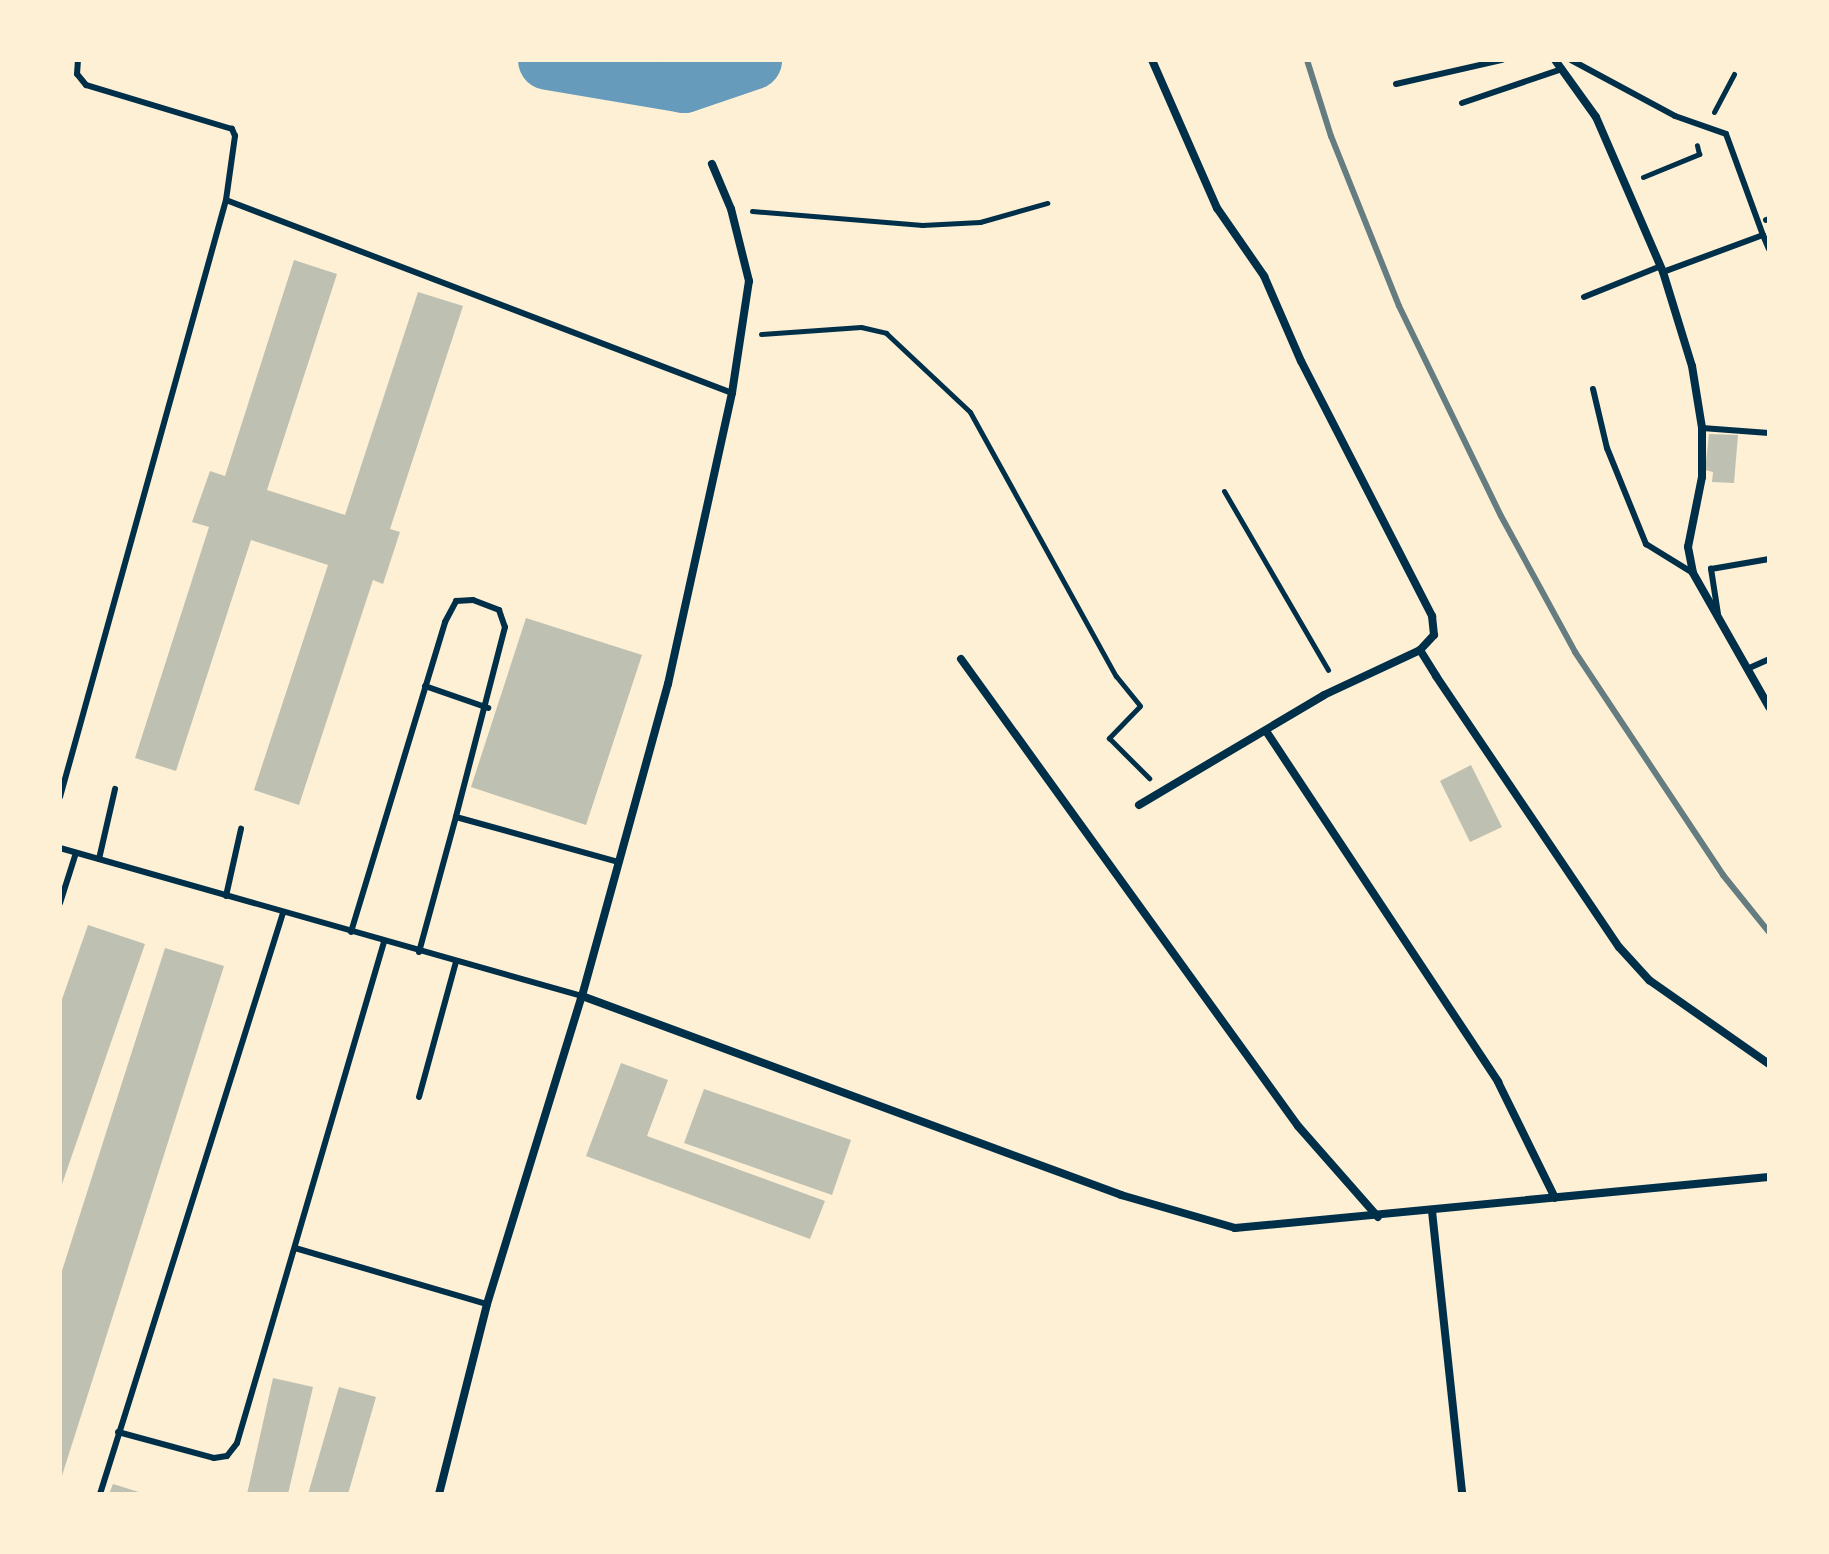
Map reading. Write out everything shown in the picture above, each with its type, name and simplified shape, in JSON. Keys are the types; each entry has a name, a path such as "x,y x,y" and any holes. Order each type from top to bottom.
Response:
{"street":[{"path":"1139,805 1339,688 1420,650 1434,635 1432,616 1301,361 1264,276 1217,208 1152,60"},
{"path":"1555,60 1596,117 1662,269 1692,366 1702,428 1702,477 1688,547 1693,573 1769,707"},
{"path":"439,1494 487,1304 582,996 668,684 732,393 749,281 731,209 712,164"},
{"path":"1420,650 1619,947 1649,980 1769,1064"},
{"path":"961,659 1298,1126 1378,1217"},
{"path":"1266,731 1498,1082 1555,1198"},
{"path":"582,996 1202,1220 1268,1228 1769,1177"},
{"path":"1432,1211 1462,1494"}],"lane":[{"path":"60,797 226,200 234,130 86,85 77,74 78,60"},
{"path":"1396,84 1502,60"},
{"path":"1571,60 1704,129 1726,134 1769,249"},
{"path":"1462,103 1562,69"},
{"path":"226,200 732,393"},
{"path":"1584,297 1763,235"},
{"path":"1593,389 1607,448 1646,544 1693,573"},
{"path":"1702,428 1769,433"},
{"path":"1719,618 1711,569 1769,559"},
{"path":"351,932 451,605 466,599 488,604 503,615 505,627 488,708 419,952"},
{"path":"1747,669 1769,659"},
{"path":"425,686 488,708"},
{"path":"99,859 115,789"},
{"path":"456,817 618,862"},
{"path":"226,896 241,829"},
{"path":"60,848 582,996"},
{"path":"60,903 76,853"},
{"path":"100,1494 283,913"},
{"path":"118,1432 214,1458 227,1456 237,1443 384,942"},
{"path":"419,1097 456,962"},
{"path":"295,1248 487,1304"}],"path":[{"path":"1704,129 1734,74"},
{"path":"1627,183 1699,154 1693,136 1696,125"},
{"path":"731,209 922,225 980,222 1047,203"},
{"path":"740,335 861,327 886,333 949,389 970,412 1116,676 1140,706 1109,738 1164,791"},
{"path":"1224,491 1339,688"}],"building":[{"path":"294,260 337,274 267,490 345,515 418,292 463,306 390,529 400,532 383,584 373,580 299,805 254,790 328,565 251,540 176,771 135,758 209,527 192,522 210,471 225,476"},
{"path":"1709,434 1738,435 1734,483 1712,482 1713,472 1705,470"},
{"path":"526,618 642,655 586,825 471,787"},
{"path":"1471,765 1502,827 1470,842 1440,781"},
{"path":"88,925 145,944 60,1190 60,1005"},
{"path":"165,948 224,966 60,1482 60,1277"},
{"path":"621,1063 668,1080 647,1136 825,1201 810,1239 586,1156"},
{"path":"704,1089 851,1140 832,1195 684,1143"},
{"path":"273,1378 313,1387 288,1494 247,1494"},
{"path":"339,1387 376,1397 348,1494 308,1494"},
{"path":"113,1484 142,1493 142,1494 109,1494"}],"waterway":[{"path":"548,60 684,83 752,60"}],"railway":[{"path":"1307,60 1331,136 1399,306 1501,516 1575,652 1723,875 1769,932"}]}
